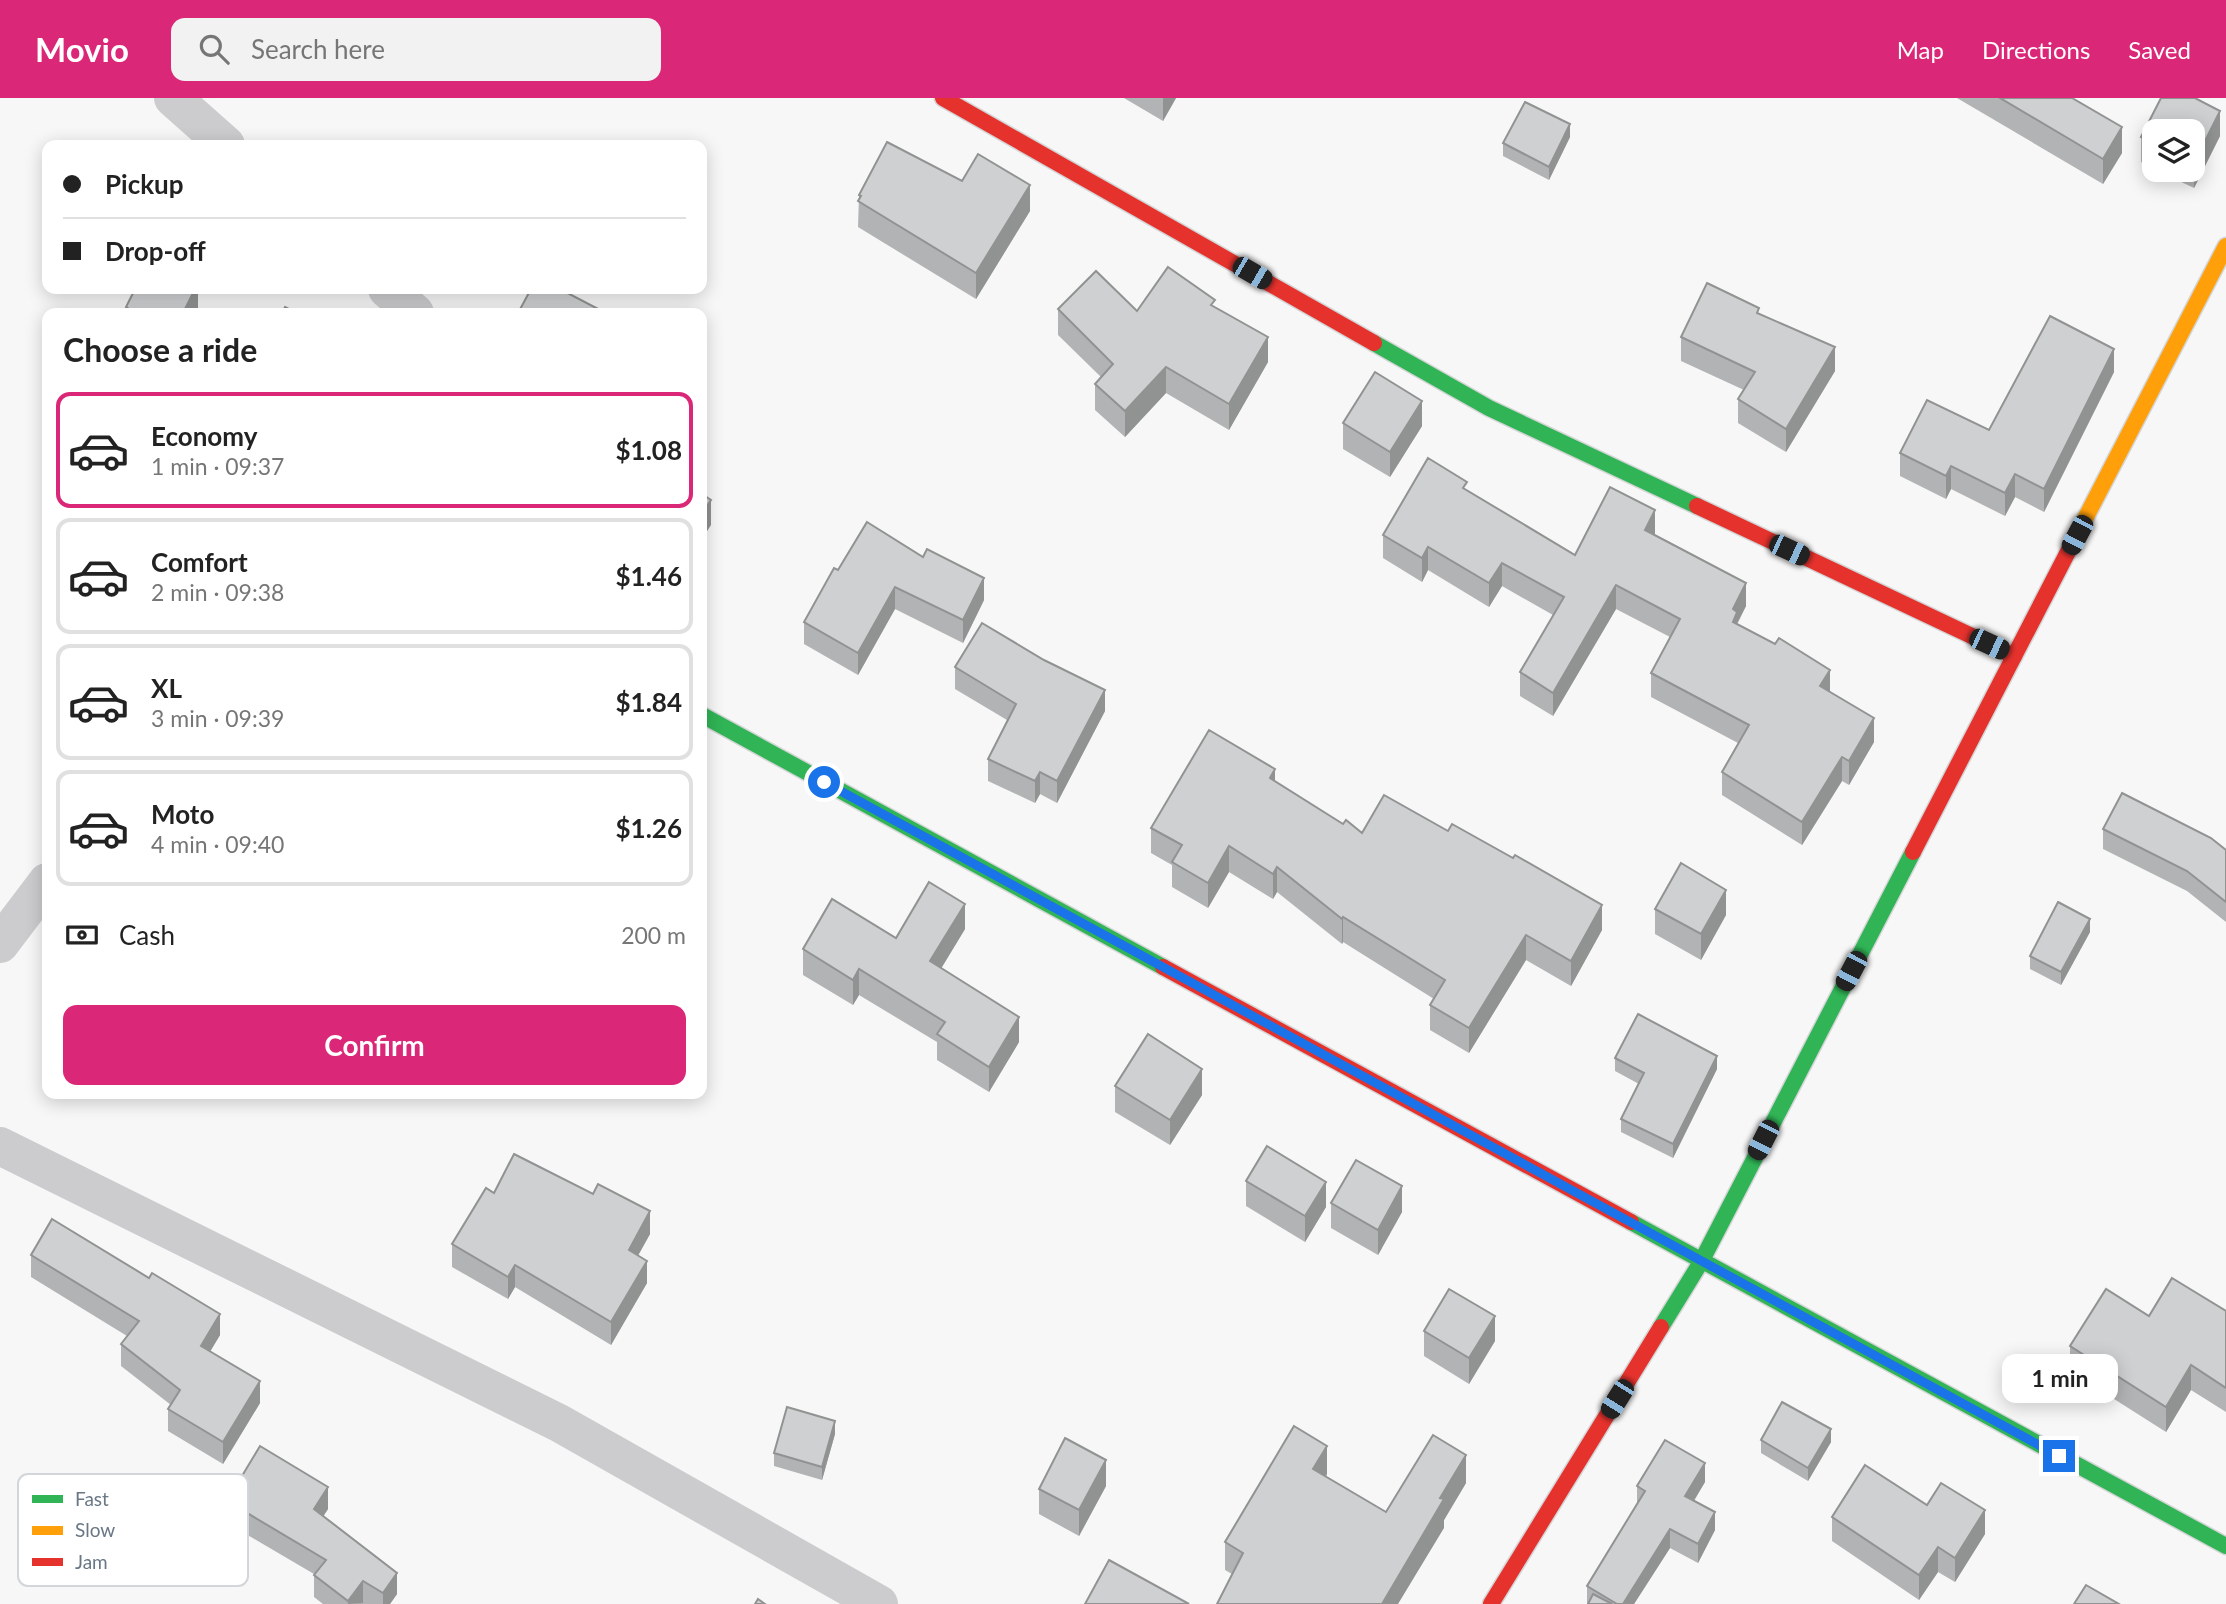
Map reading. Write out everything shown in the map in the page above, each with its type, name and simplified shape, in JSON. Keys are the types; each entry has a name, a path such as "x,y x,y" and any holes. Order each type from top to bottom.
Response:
{"street":[{"path":"173,98 220,140"},
{"path":"943,98 1489,408 2014,656"},
{"path":"1491,1604 1701,1262 2226,246"},
{"path":"393,294 409,308"},
{"path":"707,718 2226,1546"},
{"path":"0,944 42,889"},
{"path":"0,1146 559,1423 879,1604"}],"building":[{"path":"2000,98 2072,98 2122,127 2103,159"},
{"path":"2161,98 2195,98 2220,111 2205,141 2205,119 2150,119"},
{"path":"1525,102 1570,124 1549,167 1503,143"},
{"path":"887,142 962,181 978,154 1030,185 976,273 858,201"},
{"path":"1168,267 1215,300 1211,305 1268,337 1229,404 1166,367 1125,411 1095,384 1113,364 1058,309 1096,271 1137,311"},
{"path":"1707,283 1759,308 1757,313 1835,347 1786,429 1738,399 1755,372 1681,337"},
{"path":"132,294 192,294 186,308 126,307"},
{"path":"528,294 570,294 596,308 521,308"},
{"path":"2050,316 2114,349 2044,489 2015,474 2005,493 1951,466 1946,476 1900,453 1927,400 1989,430"},
{"path":"1375,372 1422,401 1390,452 1343,423"},
{"path":"1428,458 1467,482 1463,488 1575,555 1610,487 1655,510 1645,530 1746,583 1733,609 1737,612 1733,622 1775,644 1779,638 1830,670 1820,686 1874,718 1849,761 1842,757 1802,822 1722,772 1749,725 1651,673 1680,619 1616,585 1553,693 1520,672 1564,597 1502,563 1489,583 1428,547 1422,558 1383,535"},
{"path":"867,522 923,557 927,549 984,578 963,620 895,587 858,653 804,622 834,568 838,570"},
{"path":"982,623 1044,660 1105,690 1057,781 1040,772 1035,781 988,759 1016,704 955,667"},
{"path":"1209,730 1275,769 1270,778 1343,824 1346,820 1362,833 1384,795 1448,831 1452,824 1513,858 1515,855 1602,905 1571,961 1526,935 1469,1028 1430,1005 1445,980 1343,917 1342,919 1277,867 1273,874 1229,846 1208,883 1172,862 1182,845 1151,828"},
{"path":"2122,793 2211,838 2226,850 2226,902 2187,871 2103,829"},
{"path":"1681,863 1726,890 1701,934 1655,909"},
{"path":"929,882 965,904 930,961 1019,1017 989,1067 937,1034 945,1022 859,969 853,980 803,949 832,899 896,938"},
{"path":"2058,902 2090,919 2061,972 2030,956"},
{"path":"1638,1014 1717,1056 1673,1144 1621,1119 1644,1073 1615,1058"},
{"path":"1148,1034 1202,1069 1170,1120 1115,1086"},
{"path":"1267,1146 1326,1182 1305,1216 1246,1181"},
{"path":"514,1154 593,1194 598,1184 650,1211 629,1250 647,1261 611,1322 515,1265 508,1277 452,1244 486,1188 494,1193"},
{"path":"1356,1160 1402,1186 1378,1230 1331,1203"},
{"path":"52,1219 149,1278 152,1273 220,1314 201,1346 260,1381 223,1442 168,1409 180,1390 121,1344 139,1321 31,1255"},
{"path":"2172,1278 2226,1311 2226,1388 2191,1365 2166,1407 2070,1346 2106,1289 2149,1316"},
{"path":"1449,1289 1495,1316 1469,1358 1424,1331"},
{"path":"1782,1402 1831,1429 1808,1468 1761,1440"},
{"path":"787,1407 835,1421 822,1467 774,1453"},
{"path":"1294,1426 1327,1446 1313,1469 1386,1512 1433,1435 1466,1455 1440,1498 1444,1499 1382,1604 1217,1604 1243,1553 1225,1542"},
{"path":"1065,1438 1106,1460 1079,1510 1039,1489"},
{"path":"1665,1440 1705,1463 1685,1496 1715,1512 1698,1544 1670,1529 1623,1604 1617,1604 1587,1586 1645,1491 1637,1486"},
{"path":"260,1446 328,1487 314,1509 397,1573 383,1593 363,1581 348,1601 314,1575 326,1560 248,1514 248,1474 243,1474"},
{"path":"1865,1465 1927,1505 1941,1483 1985,1510 1955,1558 1938,1547 1919,1575 1832,1517"},
{"path":"1109,1560 1189,1604 1085,1604"},
{"path":"2086,1585 2119,1604 2074,1604"},
{"path":"1593,1594 1612,1604 1588,1604"}],"traffic: fast":[{"path":"1374,343 1489,408 1697,506"},
{"path":"707,718 1163,967"},
{"path":"1661,1327 1701,1262 1913,852"},
{"path":"1631,1222 2226,1546"}],"traffic: slow":[{"path":"2071,546 2226,246"}],"traffic: jam":[{"path":"943,98 1374,343"},
{"path":"1697,506 2014,656"},
{"path":"1913,852 2071,546"},
{"path":"1163,967 1631,1222"},
{"path":"1491,1604 1661,1327"}],"route":[{"path":"824,782 2059,1456"}]}
